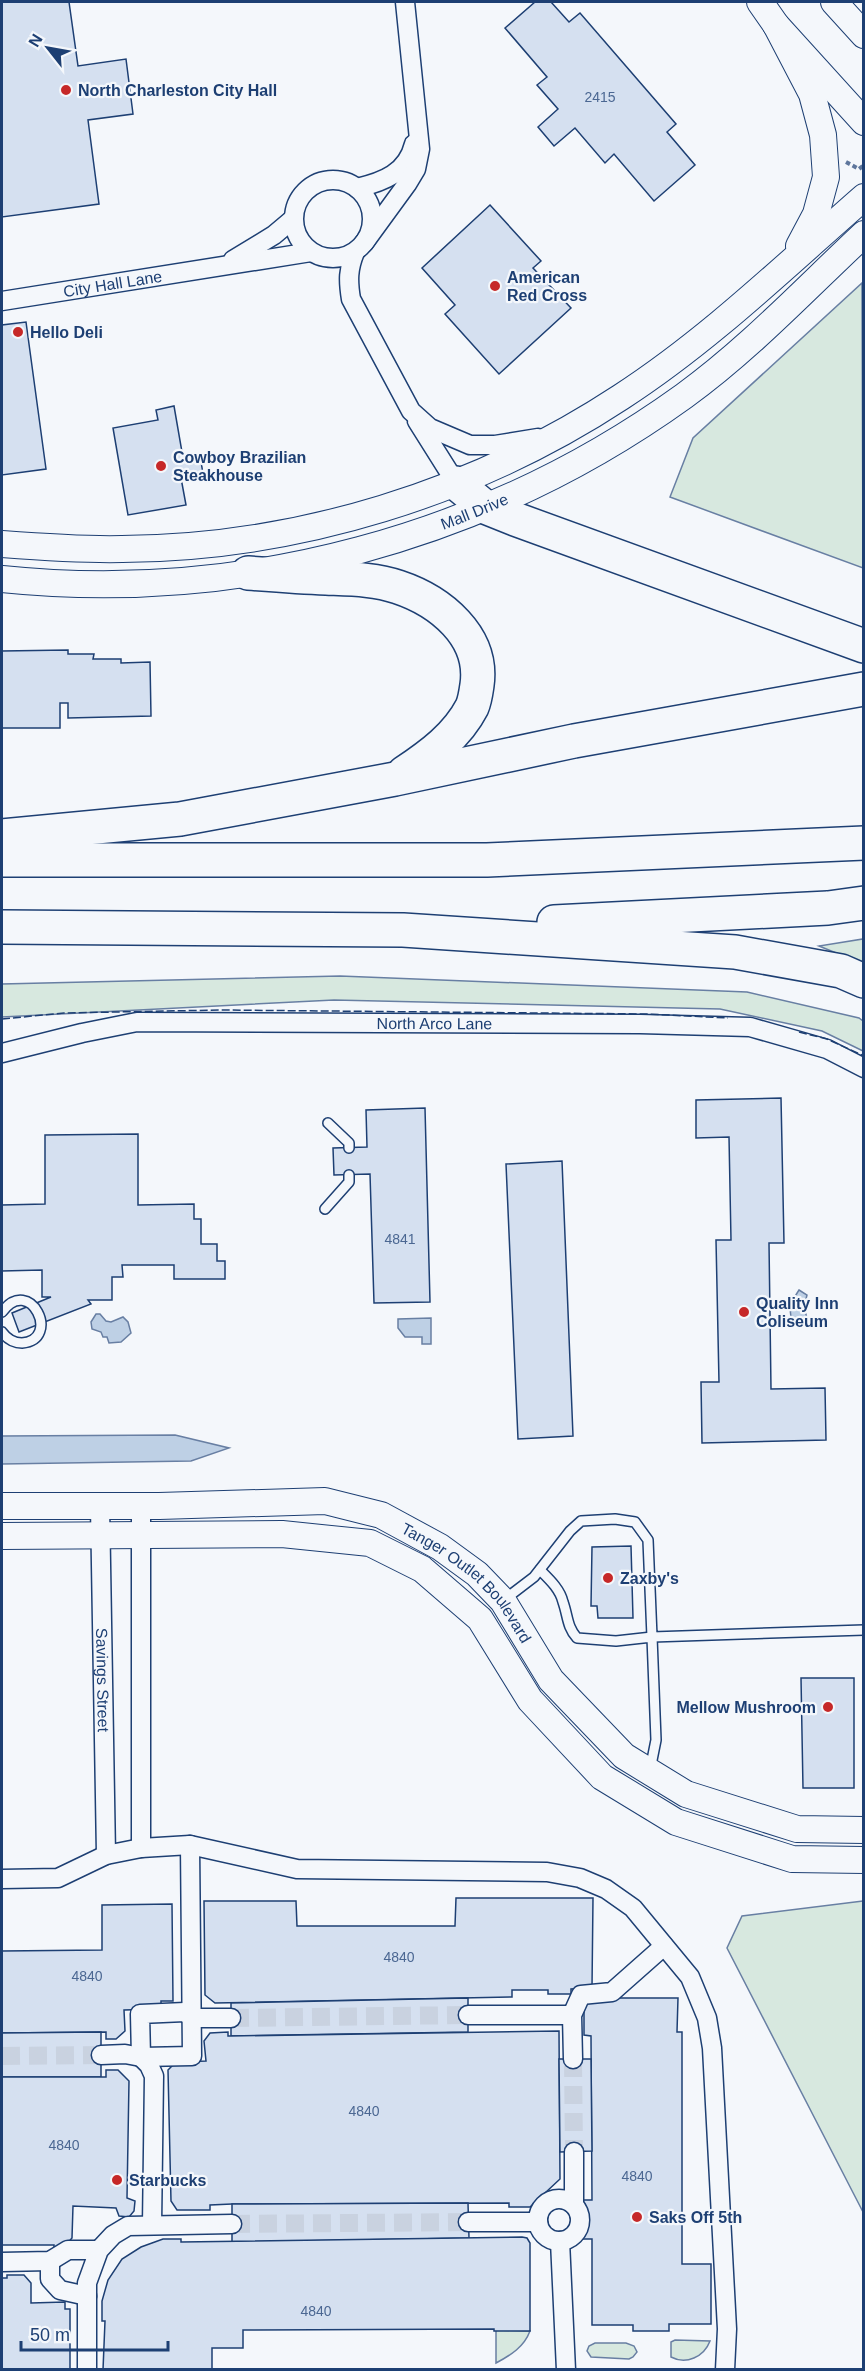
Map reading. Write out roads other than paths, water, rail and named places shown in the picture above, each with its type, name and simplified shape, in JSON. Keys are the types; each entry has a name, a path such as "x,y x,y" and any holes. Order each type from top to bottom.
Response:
{"highway":[{"path":"456,483 485,507 864,646"},
{"path":"248,573 364,580 398,587 442,609 467,637 477,658 474,704 453,735 429,756 395,780"},
{"path":"2,836 180,819 395,780 574,741 864,689"},
{"path":"2,860 487,860 864,843"},
{"path":"403,930 816,908 864,903"},
{"path":"2,927 403,930 735,952 841,971 864,981"}],"street":[{"path":"405,2 420,149 416,169 408,184 360,248 343,258 329,259 311,252 296,236 293,219 294,209 300,196 315,184 333,179 346,182 365,196 372,220 370,232 360,248 350,265 348,280 351,298 411,411 456,483"},
{"path":"760,2 776,25 812,94 823,135 826,177 816,214 789,263"},
{"path":"834,2 864,35"},
{"path":"776,25 864,122"},
{"path":"357,188 381,182 394,175 412,154 418,128"},
{"name":"Mall Drive","path":"2,544 124,549 196,545 269,536 338,521 456,483 507,461 557,435 621,397 678,356 864,197"},
{"name":"City Hall Lane","path":"223,265 274,235 293,219"},
{"name":"Mall Drive","path":"2,579 102,583 177,581 248,573 320,560 388,543 444,525 561,471 626,435 684,396 740,351 864,234"},
{"path":"840,256 864,244"},
{"name":"City Hall Lane","path":"2,301 311,252"},
{"path":"411,411 430,428 470,446 495,445 557,435"},
{"name":"North Arco Lane","path":"2,1053 137,1022 640,1024 750,1027 827,1049 864,1068"},
{"name":"Tanger Outlet Boulevard","path":"2,1506 141,1506 326,1501 381,1515 440,1547 477,1574 503,1600 551,1680 624,1756 686,1794 797,1829 864,1830"},
{"name":"Savings Street","path":"100,1506 106,1855"},
{"path":"141,1506 141,1848"},
{"name":"Tanger Outlet Boulevard","path":"2,1536 282,1534 370,1543 422,1569 480,1619 530,1700 602,1777 676,1822 792,1858 864,1860"},
{"path":"101,2055 192,2056 190,1845"},
{"path":"2,1879 58,1878 106,1855 141,1848 190,1845 297,1869 548,1872 580,1878 606,1889 633,1908 690,1977 707,2018 711,2048 727,2329 725,2370"},
{"path":"573,2059 572,2015 581,1995 612,1992 664,1946"},
{"path":"152,2225 154,2076 149,2065 141,2057 140,2014 185,2012 192,2018 231,2018"},
{"path":"468,2015 572,2015"},
{"path":"574,2152 574,2205 580,2217 578,2231 567,2240 560,2241 545,2236 538,2222 541,2209 550,2200 563,2199 574,2205"},
{"path":"468,2222 538,2222"},
{"path":"87,2370 87,2283 99,2250 112,2235 128,2226 232,2224"},
{"path":"560,2241 566,2370"},
{"path":"2,2262 50,2261 68,2250 99,2250"},
{"path":"50,2261 50,2279 60,2290 87,2296"}],"lane":[{"path":"328,1123 349,1143 349,1148"},
{"path":"326,1209 349,1182 349,1175"},
{"path":"2,1312 11,1303 25,1301 36,1309 41,1322 37,1335 25,1342 12,1341 2,1332"},
{"path":"503,1600 534,1578 570,1531 581,1521 615,1519 636,1522 648,1540 656,1740 649,1772"},
{"path":"540,1570 554,1584 563,1599 569,1629 577,1638 616,1641 652,1637 864,1630"}],"water":[{"path":"799,1290 807,1295 804,1307 808,1322 802,1326 795,1324 790,1311"},
{"path":"96,1314 100,1314 106,1321 111,1322 123,1317 128,1322 131,1333 121,1342 109,1343 107,1337 103,1337 101,1332 92,1329 91,1322"},
{"path":"431,1318 431,1344 422,1344 422,1337 405,1337 398,1328 398,1319"},
{"path":"175,1435 229,1448 191,1461 2,1464 2,1436"}],"tunnel":[{"path":"231,2018 468,2015"},
{"path":"2,2056 101,2055"},
{"path":"573,2059 574,2152"},
{"path":"232,2224 468,2222"}],"place":[{"name":"North Charleston City Hall","path":"66,90"},
{"name":"American Red Cross","path":"495,286"},
{"name":"Hello Deli","path":"18,332"},
{"name":"Cowboy Brazilian Steakhouse","path":"161,466"},
{"name":"Quality Inn Coliseum","path":"744,1312"},
{"name":"Zaxby's","path":"608,1578"},
{"name":"Mellow Mushroom","path":"828,1707"},
{"name":"Starbucks","path":"117,2180"},
{"name":"Saks Off 5th","path":"637,2217"}]}
